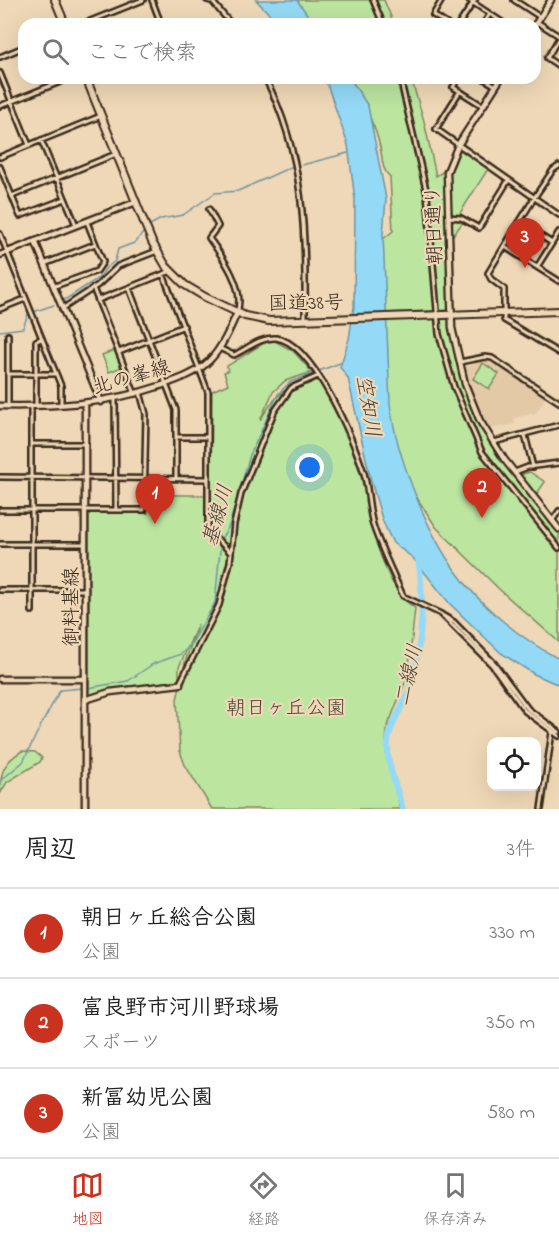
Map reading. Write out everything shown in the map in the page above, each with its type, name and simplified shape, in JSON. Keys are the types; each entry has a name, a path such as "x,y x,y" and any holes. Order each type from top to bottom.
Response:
{"highway":[{"path":"55,0 62,18"},
{"name":"国道38号","path":"89,84 156,251 171,272 194,291 237,313 262,320 559,311"}],"street":[{"path":"98,18 143,0"},
{"path":"152,0 159,18"},
{"path":"374,0 381,18"},
{"path":"438,18 433,15 442,0"},
{"path":"469,0 474,1 496,18"},
{"path":"514,0 534,18"},
{"path":"539,18 551,0"},
{"path":"211,1 226,18"},
{"path":"463,18 474,1"},
{"path":"487,18 490,14"},
{"path":"541,24 559,37 547,58 559,66"},
{"path":"0,57 18,50"},
{"path":"0,73 29,145"},
{"path":"0,106 55,84"},
{"path":"267,84 288,135 297,169 305,243 308,319"},
{"path":"401,84 427,194 433,246 434,293 441,344 447,365 476,442 514,494 559,548"},
{"path":"455,84 453,87 483,106"},
{"name":"朝日通り","path":"496,86 458,145 447,172 452,314 459,363 469,397 492,442 559,529"},
{"path":"460,91 436,129 559,215"},
{"path":"0,157 102,116"},
{"path":"41,140 76,225"},
{"path":"12,196 117,153"},
{"path":"0,167 20,216 65,199"},
{"path":"558,169 552,170 488,273 491,279 504,289 504,320 559,354"},
{"path":"447,217 461,218 479,228 508,181"},
{"path":"0,255 136,202"},
{"path":"209,209 218,226 209,238 223,259 234,283 240,301 237,313"},
{"path":"53,287 97,270 103,262 87,221"},
{"path":"520,223 552,243"},
{"path":"537,267 559,232"},
{"path":"0,234 61,386 61,406"},
{"path":"35,241 101,402"},
{"path":"44,264 96,243"},
{"path":"505,247 559,281"},
{"path":"61,309 93,288 118,266 156,251"},
{"path":"98,300 171,272"},
{"path":"163,274 208,392 208,530 231,553"},
{"path":"0,510 144,510 146,414 93,288"},
{"path":"129,288 176,410 176,478"},
{"path":"0,309 25,298"},
{"name":"北の峯線","path":"0,406 85,405 115,400 166,383 200,368 219,348 237,313"},
{"path":"119,352 184,326"},
{"path":"8,335 8,406"},
{"path":"219,348 234,356 260,341 278,338 289,343 327,388 355,449 364,475 372,520 403,596 454,622 494,663 528,709 559,734"},
{"path":"32,612 31,444 36,341 41,339"},
{"path":"459,363 485,357 492,358 559,402"},
{"path":"8,374 56,374"},
{"path":"85,700 110,692 180,684 219,605 241,494 274,412 291,388 318,376"},
{"path":"115,400 116,510"},
{"name":"御料基線","path":"85,405 85,809"},
{"path":"492,442 559,425"},
{"path":"525,435 533,466"},
{"path":"176,437 208,437"},
{"path":"31,444 86,444"},
{"path":"515,472 533,466 559,463"},
{"path":"0,477 208,479"},
{"path":"552,521 559,511"},
{"path":"0,544 85,544"},
{"path":"0,590 85,590"},
{"path":"441,614 492,665 520,705 552,732 559,734"},
{"path":"0,679 85,679"},
{"path":"541,809 552,732"}],"shaded area":[{"path":"486,360 546,397 536,413 514,418 515,424 489,429 463,368"}],"green space":[{"path":"295,0 384,0 392,18 308,18"},
{"path":"352,84 413,84 424,121 436,176 454,165 460,149 488,169 460,213 466,218 448,242 451,310 383,313 382,240 393,231 390,177 384,167 375,129"},
{"path":"451,317 465,384 492,442 559,529 559,642 500,590 436,527 408,484 388,417 383,319"},
{"name":"朝日ヶ丘公園","path":"273,340 293,351 312,372 285,381 273,392 260,420 277,397 289,387 318,379 343,425 355,457 374,534 386,570 394,586 415,608 408,675 387,728 386,744 400,809 212,809 185,765 180,751 177,700 185,662 198,624 179,667 179,681 122,687 89,695 89,512 148,513 149,495 211,495 212,391 228,384 224,372 228,371 227,366 264,343"},
{"path":"115,350 122,367 109,372 102,355"},
{"path":"483,363 499,374 489,389 473,379"},
{"path":"530,472 545,482 536,495 520,475"},
{"path":"22,751 35,752 42,758 40,762 7,782 0,794 4,769"}],"water":[{"path":"256,0 297,0 310,18 273,18"},
{"name":"空知川","path":"327,84 354,84 368,106 386,199 383,234 390,404 405,467 433,534 455,570 489,609 530,641 559,659 559,685 534,674 501,653 450,604 413,558 393,543 383,522 371,481 348,378 340,367 349,339 354,307 355,200 348,145"}],"waterway":[{"path":"302,165 348,153"},
{"path":"150,225 161,219 183,215 215,193 238,191 291,167"},
{"path":"63,301 100,277 115,261 118,249 134,243 143,233"},
{"path":"33,312 54,305"},
{"path":"0,331 23,328 28,314"},
{"name":"基線川","path":"88,688 128,681 153,664 181,654 190,646 215,603 221,539 229,526 250,455 278,394 290,382 340,363"},
{"name":"二線川","path":"403,809 390,767 388,742 392,727 408,693 420,639 422,606 418,559"},
{"name":"基線川","path":"39,729 60,690 82,688"},
{"name":"基線川","path":"0,781 23,762 38,731"}],"place":[{"name":"新冨幼児公園","path":"525,268"},
{"name":"富良野市河川野球場","path":"482,518"},
{"name":"朝日ヶ丘総合公園","path":"155,524"}]}
